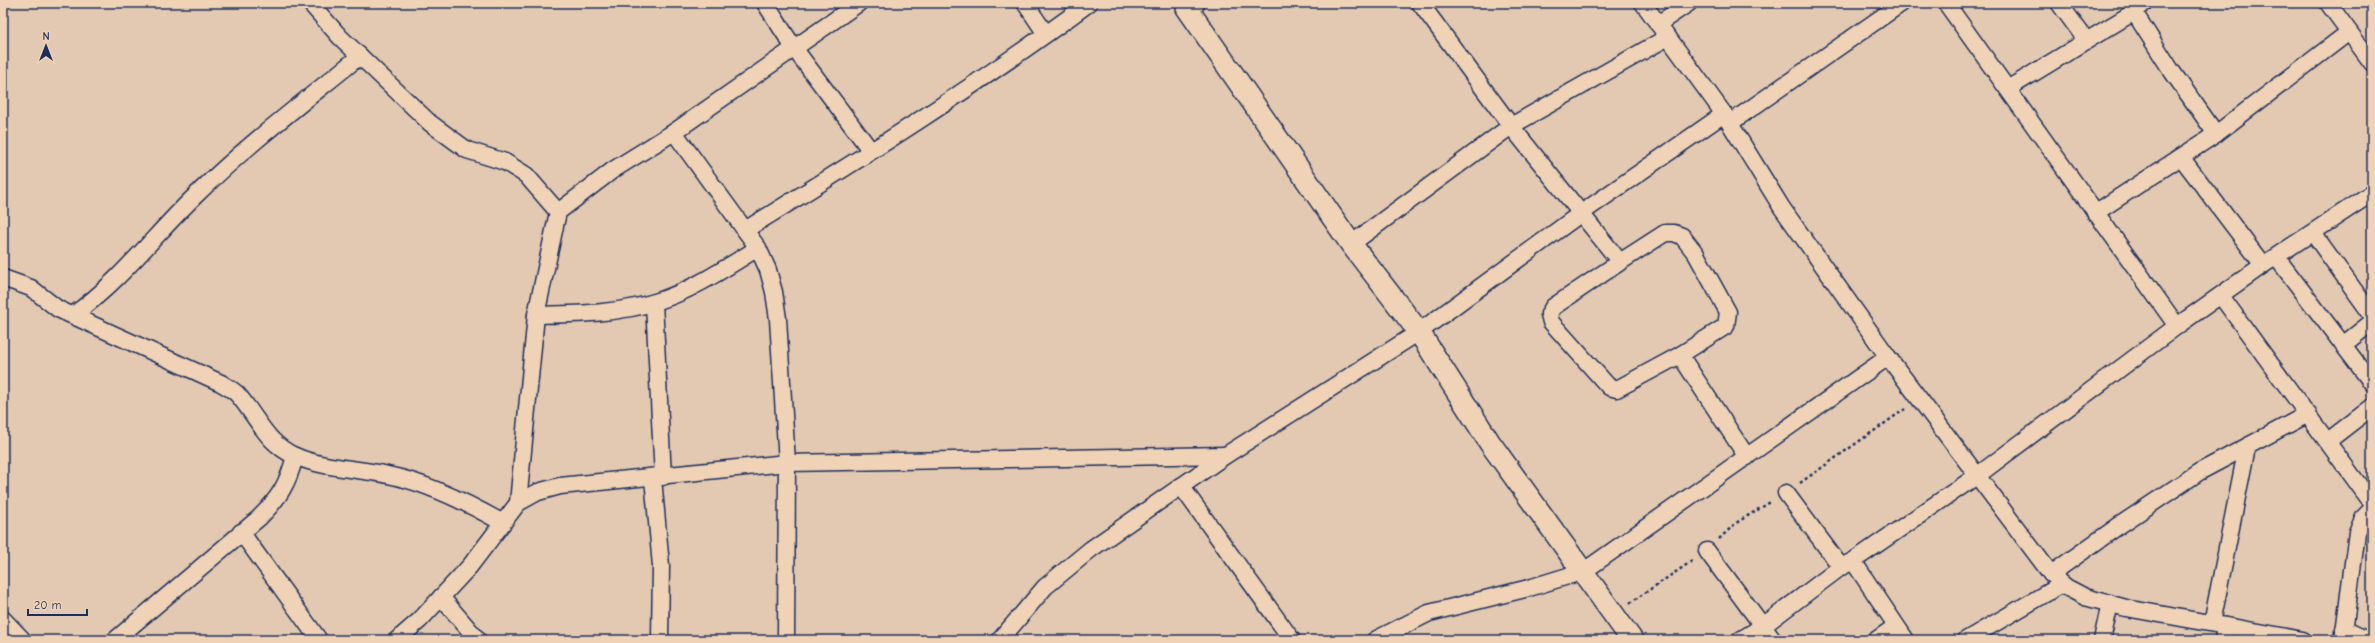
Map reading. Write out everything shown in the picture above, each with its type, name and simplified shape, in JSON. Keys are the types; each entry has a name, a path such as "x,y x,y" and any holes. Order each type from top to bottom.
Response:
{"street":[{"path":"310,3 360,56 430,124 467,150 506,162 526,176 558,212"},
{"path":"765,3 794,48 871,151"},
{"path":"518,503 536,316 558,212 613,170 674,132 859,3"},
{"path":"1025,3 1046,34"},
{"path":"745,230 871,151 1046,34 1089,3"},
{"path":"1420,3 1511,126 1620,262"},
{"path":"1643,3 1727,119 1782,208 1888,357 2057,579 2085,597 2220,630 2303,640"},
{"path":"1658,24 1689,3"},
{"path":"1009,636 1045,587 1091,549 1226,454 1419,332 1580,214 1902,3"},
{"path":"1946,3 2009,88 2095,213 2177,326"},
{"path":"2059,3 2086,40"},
{"path":"2328,3 2372,63"},
{"path":"1188,5 1351,244 1419,332 1490,443 1584,571 1632,640"},
{"path":"2009,88 2139,8 2171,70 2216,134"},
{"path":"2095,213 2216,134 2348,32"},
{"path":"1351,244 1511,126 1668,37"},
{"path":"73,315 113,283 195,195 225,168 360,56"},
{"path":"674,132 758,248 768,270 778,319 787,463 786,640"},
{"path":"2181,157 2343,345 2372,382"},
{"path":"1740,640 1763,626 1847,564 1978,475 2177,326 2372,193"},
{"path":"1664,233 1674,233 1682,236 1696,254 1728,312 1726,326 1680,355 1624,386 1617,389 1609,387 1551,322 1549,314 1553,307 1664,233"},
{"path":"2313,233 2372,315"},
{"path":"536,316 611,311 654,303 682,292 758,248"},
{"path":"3,278 31,288 46,301 73,315 221,383 237,394 259,427 275,445 295,456 318,465 389,475 440,492 503,522"},
{"path":"2221,296 2372,502"},
{"path":"654,303 661,566 660,640"},
{"path":"2343,345 2372,322"},
{"path":"1680,355 1748,457"},
{"path":"1375,640 1429,612 1529,588 1584,571 1888,357"},
{"path":"2328,441 2372,407"},
{"path":"1966,640 1987,633 2057,579 2117,527 2199,472 2308,414"},
{"path":"2220,630 2247,447"},
{"path":"397,640 420,620 470,566 518,503 538,492 560,486 787,463 1226,454"},
{"path":"115,640 278,499 290,475 295,456"},
{"path":"1180,486 1292,640"},
{"path":"1786,493 1847,564 1906,640"},
{"path":"2366,640 2344,634 2357,532 2364,517 2372,509"},
{"path":"241,532 319,640"},
{"path":"1707,551 1773,640"},
{"path":"441,598 478,640"},
{"path":"2102,640 2110,603"},
{"path":"3,620 23,640"},
{"path":"1876,640 1896,626"}],"path":[{"path":"1613,614 1707,551 1736,522 1786,493 1920,399"}]}
